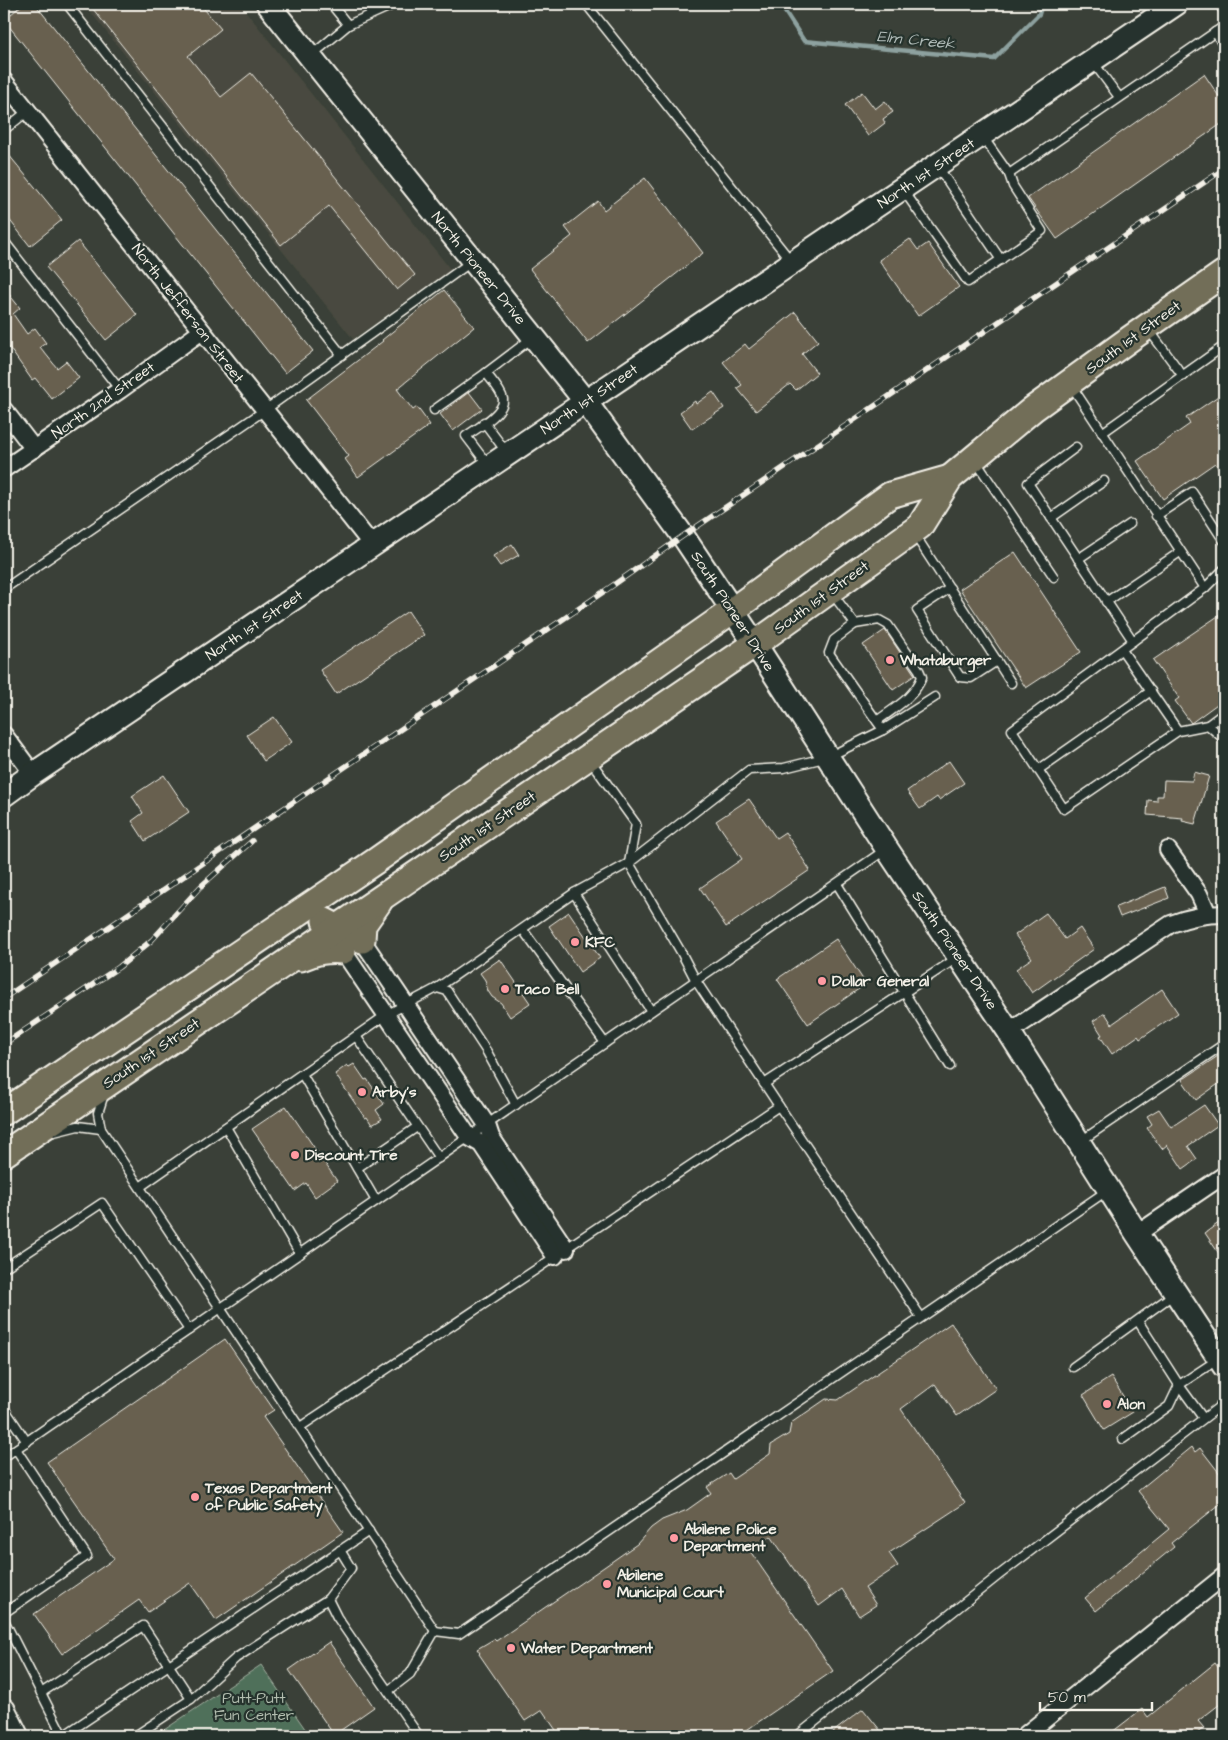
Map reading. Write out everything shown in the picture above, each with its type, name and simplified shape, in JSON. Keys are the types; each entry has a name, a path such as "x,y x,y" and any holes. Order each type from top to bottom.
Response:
{"main road":[{"name":"South 1st Street","path":"8,1151 336,926 755,644 912,532 920,526 950,478 1033,409 1224,273"},
{"name":"South 1st Street","path":"4,1112 351,878 733,610 890,495 950,478"},
{"path":"336,926 334,912 339,898 351,878"},
{"path":"352,946 370,913 386,894"},
{"path":"295,916 320,918 336,926 352,946"},
{"path":"280,965 316,952 352,946"}],"street":[{"name":"North Pioneer Drive","path":"268,4 585,401 683,536"},
{"name":"North 1st Street","path":"4,795 585,401 1176,4"},
{"name":"North Jefferson Street","path":"4,81 372,545"},
{"name":"North 2nd Street","path":"4,469 120,390 202,330"},
{"path":"4,410 34,449"},
{"name":"South Pioneer Drive","path":"683,536 887,849 1010,1032 1137,1234 1222,1363"},
{"path":"4,735 33,774"},
{"path":"1168,850 1199,894 1216,914"},
{"path":"1010,1032 1170,924 1188,917 1216,914"},
{"path":"352,946 406,1004 487,1125 491,1137 560,1252"},
{"path":"352,946 386,1016 469,1137 481,1144 560,1252"},
{"path":"1137,1234 1224,1175"},
{"path":"1024,1736 1224,1576"},
{"path":"4,1710 18,1736"}],"lane":[{"path":"68,4 342,355"},
{"path":"332,4 348,25"},
{"path":"310,56 348,25 395,4"},
{"path":"586,4 792,263"},
{"path":"1219,4 1224,11"},
{"path":"1010,174 1224,26"},
{"path":"1215,32 1224,46"},
{"path":"1092,60 1119,97"},
{"path":"4,130 28,111"},
{"path":"902,189 968,282 1042,231 1013,186 1010,174 982,136"},
{"path":"937,166 1001,260"},
{"path":"4,242 120,390"},
{"path":"4,589 264,410 473,261"},
{"path":"1147,327 1183,376"},
{"path":"434,410 534,337"},
{"path":"1102,433 1224,346"},
{"path":"486,373 503,397 503,404 498,412 466,436 489,466"},
{"path":"1070,383 1205,588"},
{"path":"484,422 508,454"},
{"path":"1076,447 1028,482 1133,641"},
{"path":"974,458 1054,577"},
{"path":"1051,518 1104,480"},
{"path":"1156,516 1192,492 1224,541"},
{"path":"1078,559 1130,524"},
{"path":"912,532 1011,683"},
{"path":"1106,602 1180,552"},
{"path":"1224,569 1205,588 1012,730 1064,809 1178,731 1208,725 1224,713"},
{"path":"950,588 917,610 960,677 971,678 997,661"},
{"path":"830,590 855,624"},
{"path":"877,721 918,688 922,677 888,625 879,620 855,624 834,640 829,653 883,730"},
{"path":"1122,650 1178,731"},
{"path":"1038,770 1151,691"},
{"path":"140,1187 386,1016 437,988 574,893 628,863 749,770 784,768 828,757 883,730 935,697"},
{"path":"1208,725 1224,740"},
{"path":"588,757 636,824 628,863 696,980 921,1317"},
{"path":"4,1457 887,849"},
{"path":"837,884 950,1066"},
{"path":"574,893 651,1011"},
{"path":"523,930 605,1043"},
{"path":"764,1084 959,956"},
{"path":"437,988 447,991 487,1052 516,1105"},
{"path":"356,1036 439,1158"},
{"path":"1079,1142 1224,1044"},
{"path":"302,1074 376,1201"},
{"path":"112,1079 98,1113 101,1129 435,1631 459,1634 1109,1189"},
{"path":"300,1427 779,1106"},
{"path":"8,1151 57,1130 78,1126 101,1129"},
{"path":"226,1127 300,1254"},
{"path":"357,1168 417,1127"},
{"path":"4,1268 102,1203 189,1330"},
{"path":"1074,1367 1176,1293"},
{"path":"1138,1321 1179,1385 1203,1418"},
{"path":"1123,1439 1169,1406 1179,1385 1222,1363"},
{"path":"797,1736 999,1575 1119,1485 1203,1418 1224,1404"},
{"path":"4,1408 26,1442"},
{"path":"4,1613 87,1556 16,1449"},
{"path":"4,1620 63,1736 368,1531"},
{"path":"136,1736 191,1699 236,1658 328,1599 351,1568 340,1550"},
{"path":"328,1599 337,1617 419,1736"},
{"path":"41,1693 142,1626 191,1699"},
{"path":"388,1691 410,1674 435,1631"}],"shaded area":[{"path":"84,4 240,4 451,270 353,339"}],"green space":[{"name":"Putt-Putt Fun Center","path":"261,1665 310,1736 155,1736"}],"building":[{"path":"23,4 35,4 313,351 285,373 4,20"},
{"path":"89,4 200,4 221,29 188,56 221,97 251,73 415,275 397,290 329,206 281,245"},
{"path":"1204,74 1224,104 1224,122 1057,239 1028,198"},
{"path":"862,92 875,109 885,101 893,112 883,119 885,123 868,136 845,105"},
{"path":"4,149 62,220 30,246 4,213"},
{"path":"645,178 703,253 588,343 530,269 572,236 565,227 598,201 604,210"},
{"path":"910,239 918,250 928,243 959,287 918,316 879,260"},
{"path":"78,241 137,315 106,340 46,267"},
{"path":"4,288 20,308 13,314 27,334 35,328 46,343 40,347 57,368 66,361 79,378 52,399 35,378 32,380 8,346 4,350"},
{"path":"444,290 474,327 397,389 413,410 417,407 430,425 358,477 345,459 349,456 306,400 383,341"},
{"path":"795,312 818,341 802,354 817,373 796,390 790,384 756,411 737,388 742,385 723,362 745,344 749,349"},
{"path":"469,392 482,409 453,431 440,414"},
{"path":"713,392 724,408 692,429 680,412 695,401 696,404"},
{"path":"1224,392 1224,477 1215,463 1163,499 1137,461 1190,424 1186,418"},
{"path":"512,544 519,555 500,566 493,556"},
{"path":"1015,552 1081,652 1026,688 960,589"},
{"path":"408,611 424,635 336,694 320,670"},
{"path":"1224,612 1224,699 1191,723 1175,701 1179,698 1153,660"},
{"name":"Whataburger","path":"885,630 915,675 893,690 863,645"},
{"path":"274,717 292,742 264,761 247,735"},
{"path":"949,761 964,783 939,800 937,797 920,809 907,791"},
{"path":"1194,772 1209,776 1195,824 1182,821 1183,818 1147,815 1148,800 1157,801 1157,796 1163,796 1164,780 1192,781"},
{"path":"164,775 189,812 145,841 132,821 143,813 132,796"},
{"path":"749,799 776,838 785,832 810,870 726,927 700,888 742,859 716,821"},
{"path":"1165,887 1169,898 1120,917 1116,907"},
{"name":"KFC","path":"569,912 600,958 580,972 549,926"},
{"path":"1046,913 1065,939 1080,928 1094,949 1032,993 1016,969 1032,958 1015,935"},
{"name":"Dollar General","path":"836,939 866,984 808,1024 777,979"},
{"name":"Taco Bell","path":"500,959 530,1003 510,1017 501,1003 492,997 480,973"},
{"path":"1162,989 1178,1013 1140,1039 1138,1036 1112,1054 1093,1021 1105,1013 1112,1024"},
{"path":"1224,1052 1224,1080 1196,1100 1182,1080"},
{"name":"Arby's","path":"354,1064 384,1104 376,1110 382,1119 372,1125 367,1117 365,1118 335,1074 347,1065 349,1067"},
{"path":"1204,1105 1218,1125 1188,1146 1197,1159 1183,1169 1167,1145 1162,1149 1147,1128 1152,1124 1147,1116 1159,1109 1171,1127"},
{"name":"Discount Tire","path":"286,1106 337,1181 315,1197 306,1183 295,1191 252,1129"},
{"path":"1224,1219 1224,1261 1205,1233"},
{"path":"951,1323 996,1389 957,1416 935,1384 901,1409 965,1503 889,1553 898,1566 865,1588 876,1605 859,1616 842,1589 819,1606 771,1536 750,1551 833,1671 738,1736 560,1736 542,1710 525,1721 477,1649 494,1639 496,1641 637,1544 651,1528 662,1520 687,1510 711,1493 707,1487 729,1473 733,1479 770,1454 771,1445 789,1434 791,1423 826,1399 838,1400"},
{"name":"Texas Department of Public Safety","path":"225,1339 274,1410 263,1417 343,1532 216,1620 190,1583 148,1612 139,1600 62,1654 34,1614 114,1559 47,1462"},
{"path":"1111,1377 1133,1412 1104,1430 1083,1395"},
{"path":"1192,1447 1195,1452 1200,1448 1224,1479 1224,1501 1171,1543 1174,1547 1096,1611 1085,1598 1169,1529 1138,1491"},
{"path":"329,1642 374,1707 334,1735 289,1670"},
{"path":"1215,1663 1224,1675 1224,1701 1198,1721 1204,1728 1193,1736 1107,1736 1142,1709 1148,1717"},
{"path":"863,1709 885,1736 828,1736"}],"waterway":[{"name":"Elm Creek","path":"780,4 804,41 994,59 1039,14 1042,4"}],"railway":[{"path":"4,998 1224,169"},
{"path":"4,1044 119,967 152,940 200,887 252,841"}],"place":[{"name":"Whataburger","path":"890,660"},
{"name":"KFC","path":"575,942"},
{"name":"Dollar General","path":"822,981"},
{"name":"Taco Bell","path":"505,989"},
{"name":"Arby's","path":"362,1092"},
{"name":"Discount Tire","path":"295,1155"},
{"name":"Alon","path":"1107,1404"},
{"name":"Texas Department of Public Safety","path":"195,1497"},
{"name":"Abilene Police Department","path":"674,1538"},
{"name":"Abilene Municipal Court","path":"607,1584"},
{"name":"Water Department","path":"511,1648"}]}
